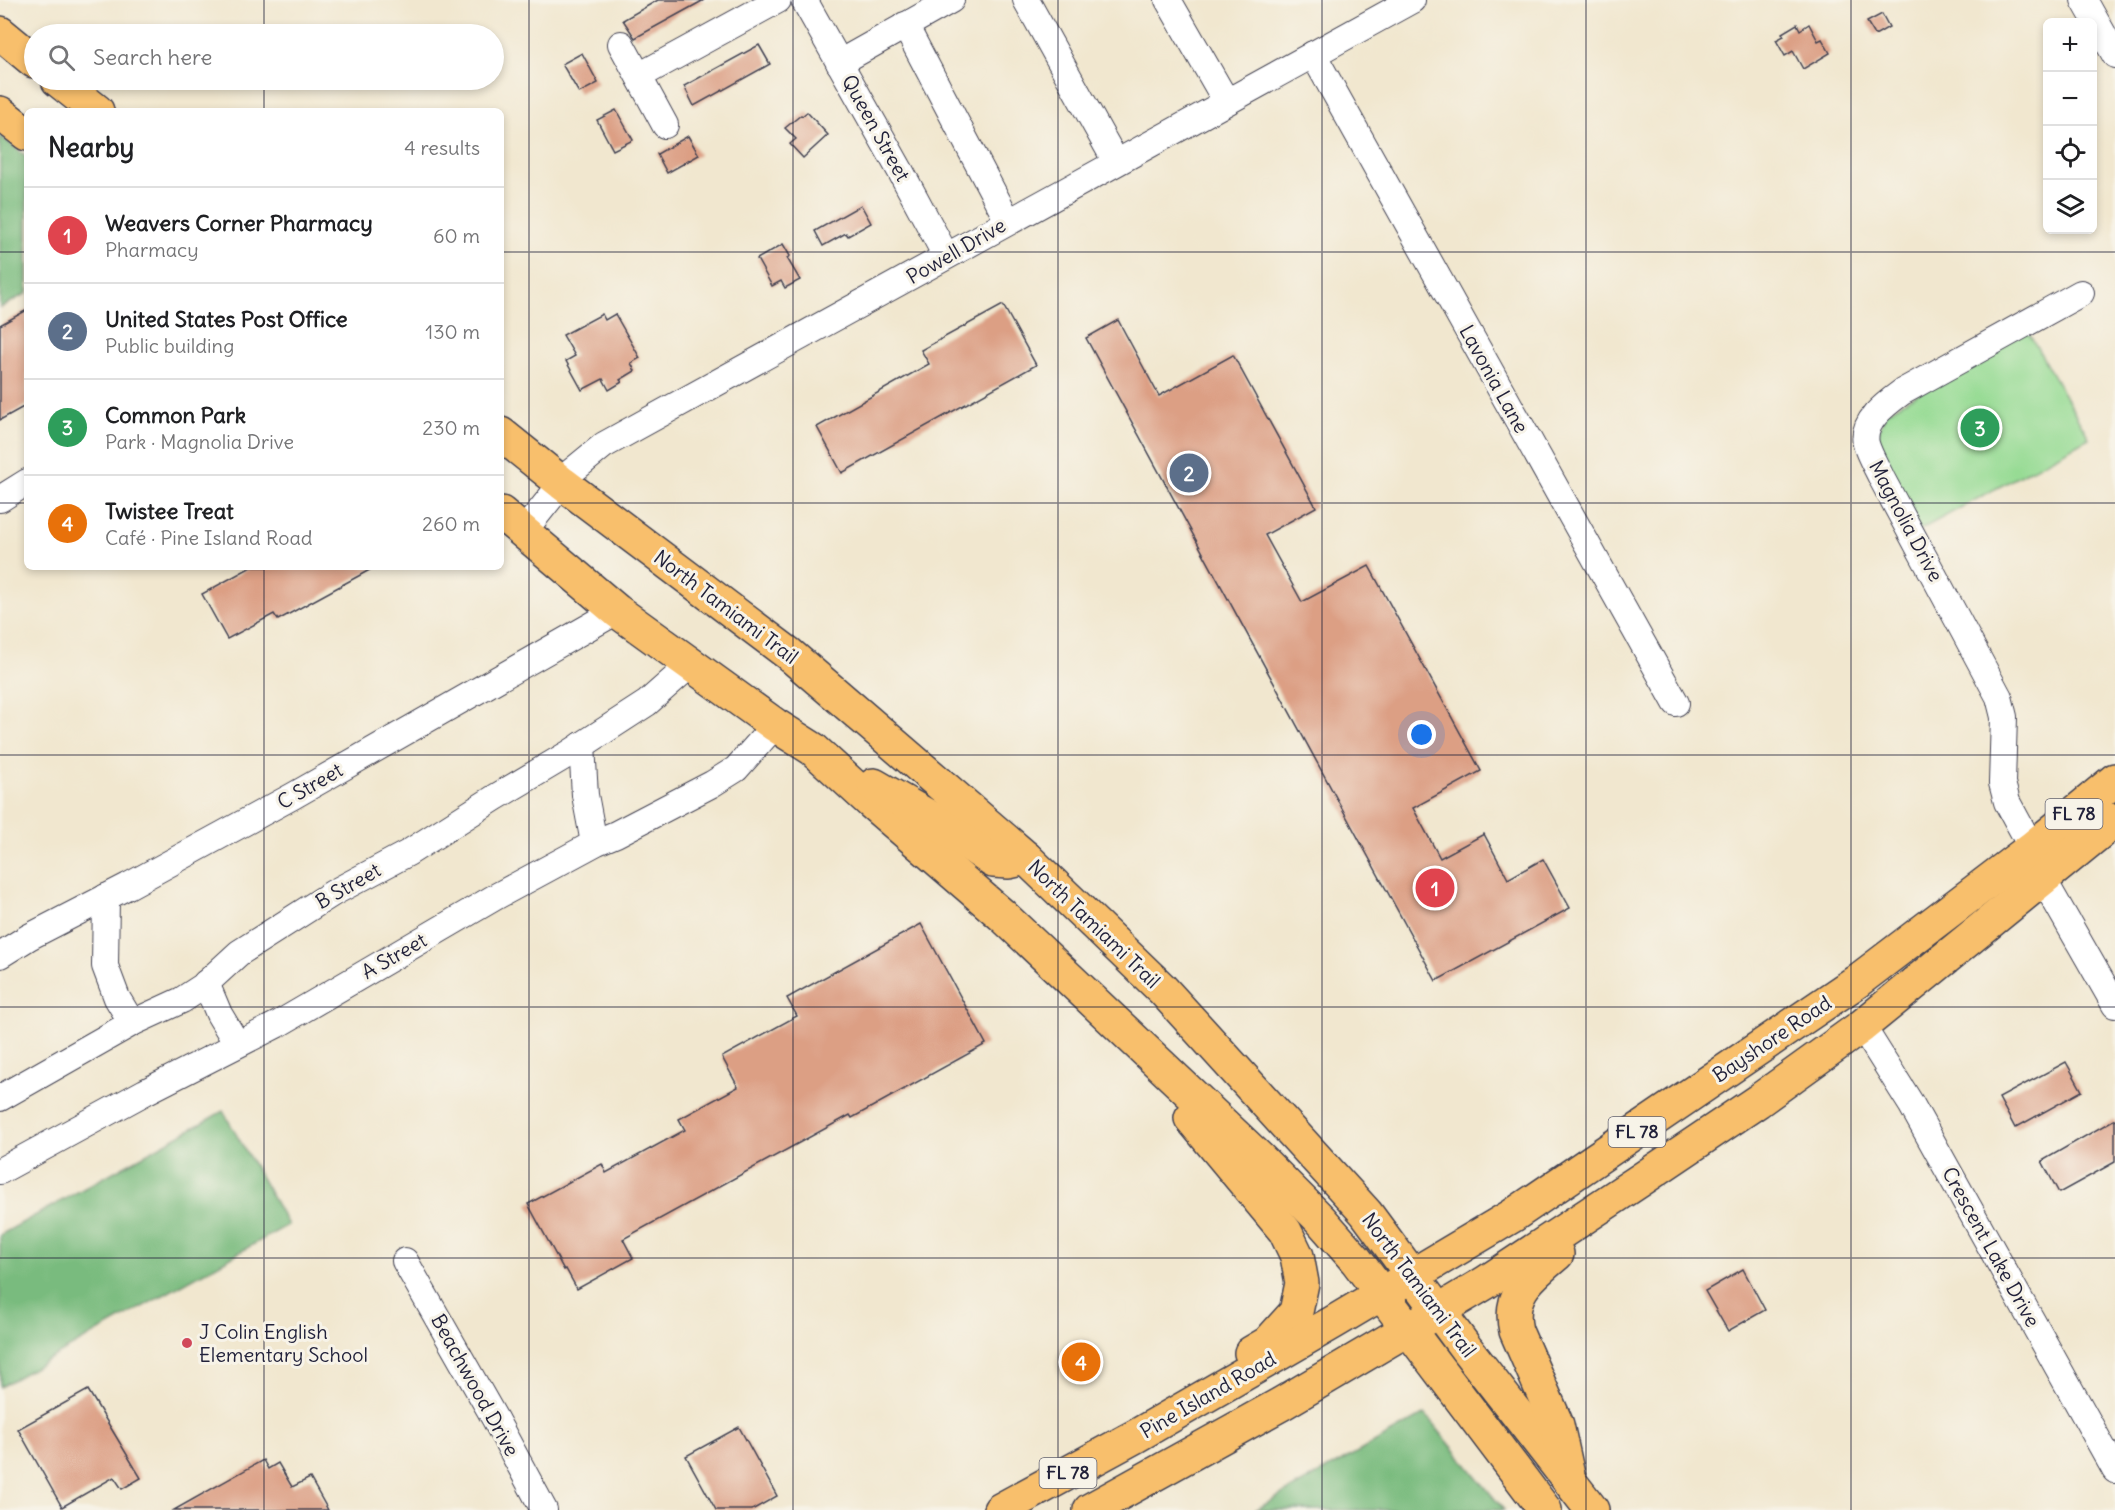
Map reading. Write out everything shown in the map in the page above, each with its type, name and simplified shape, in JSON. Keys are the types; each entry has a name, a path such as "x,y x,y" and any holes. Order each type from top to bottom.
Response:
{"main road":[{"path":"0,33 24,53"},
{"path":"71,90 93,108"},
{"path":"0,113 24,132"},
{"name":"North Tamiami Trail","path":"504,436 562,483 789,654 1026,858 1162,989 1366,1213 1465,1347 1592,1510"},
{"name":"North Tamiami Trail","path":"512,522 617,611 775,725 813,749 1002,915 1258,1156 1320,1219 1356,1260 1545,1510"},
{"path":"813,749 931,819 993,861 1009,862 1026,858"},
{"name":"Bayshore Road","path":"1413,1276 1512,1216 1847,988 2032,848 2115,780"},
{"name":"Bayshore Road","path":"1439,1310 1489,1280 1642,1179 1758,1101 1862,1026 2115,820"},
{"path":"1094,1001 1285,1231 1297,1256 1302,1283 1296,1312 1268,1343 1208,1381 1136,1436"},
{"path":"1569,1483 1557,1425 1516,1331 1513,1317 1515,1301 1531,1276 1642,1179"},
{"name":"Pine Island Road","path":"1000,1510 1136,1436 1413,1276"},
{"name":"FL 78","path":"1090,1510 1281,1404 1439,1310"}],"street":[{"path":"639,76 778,0"},
{"name":"Queen Street","path":"804,0 946,256"},
{"path":"839,63 951,0"},
{"path":"1026,0 1116,162"},
{"path":"1168,0 1226,101"},
{"name":"Powell Drive","path":"512,522 562,483 604,445 1410,0"},
{"path":"2084,0 2115,55"},
{"path":"905,25 1008,221"},
{"path":"621,44 665,125"},
{"name":"Lavonia Lane","path":"1313,54 1676,703"},
{"name":"Magnolia Drive","path":"2032,848 2007,802 2002,783 2004,717 1999,697 1882,479 1865,442 1870,421 1902,392 2081,293"},
{"path":"0,499 24,484"},
{"name":"C Street","path":"0,955 293,796 617,611"},
{"name":"B Street","path":"0,1098 132,1023 182,1000 206,983 239,953 333,893 408,853 647,703 690,665"},
{"name":"A Street","path":"0,1171 145,1092 280,1023 497,896 594,843 712,784 736,769 775,725"},
{"path":"582,745 585,795 594,843"},
{"path":"2043,879 2115,1005"},
{"path":"106,897 105,966 117,998 132,1023"},
{"path":"206,983 219,1014 237,1044"},
{"name":"Crescent Lake Drive","path":"1862,1026 1911,1104 2115,1470"},
{"name":"Beachwood Drive","path":"405,1261 544,1510"}],"green space":[{"path":"0,136 24,155 24,295 0,308"},
{"path":"2027,330 2089,438 1918,531 1874,445 1886,412"},
{"path":"223,1111 288,1225 0,1387 0,1235"},
{"path":"1425,1414 1504,1510 1255,1510"}],"building":[{"path":"658,0 704,0 635,38 623,20"},
{"path":"1882,14 1889,27 1875,35 1867,22"},
{"path":"1797,24 1800,30 1809,24 1818,41 1822,39 1830,53 1803,69 1793,51 1785,56 1776,40 1784,36 1782,33"},
{"path":"759,45 770,64 694,106 684,86"},
{"path":"582,53 598,83 579,93 562,64"},
{"path":"616,110 633,140 613,150 597,120"},
{"path":"807,112 828,135 803,158 790,144 796,139 785,128"},
{"path":"688,136 699,155 667,173 657,154"},
{"path":"861,205 871,223 823,246 815,231"},
{"path":"783,244 790,256 787,258 800,280 785,288 781,281 772,286 757,259"},
{"path":"1003,305 1036,365 842,473 817,427 929,364 921,350"},
{"path":"24,312 24,407 0,420 0,325"},
{"path":"602,314 605,320 615,314 640,358 631,363 635,371 609,390 603,379 582,390 566,361 575,356 563,335"},
{"path":"1118,320 1159,396 1233,355 1316,507 1265,535 1302,602 1369,566 1481,771 1413,808 1440,858 1484,834 1508,879 1543,859 1570,908 1436,981 1086,338"},
{"path":"246,570 370,570 278,620 274,614 227,639 202,594"},
{"path":"921,924 986,1044 852,1118 850,1115 623,1239 633,1258 577,1289 528,1204 602,1164 606,1173 685,1130 679,1119 738,1087 722,1057 797,1016 787,998"},
{"path":"2066,1062 2082,1091 2015,1128 1999,1098"},
{"path":"2115,1119 2115,1162 2059,1193 2042,1161"},
{"path":"1743,1269 1765,1310 1728,1331 1705,1291"},
{"path":"88,1390 141,1478 122,1489 114,1477 62,1507 18,1429"},
{"path":"739,1427 777,1496 752,1510 716,1510 686,1456"},
{"path":"263,1460 268,1469 278,1463 292,1487 310,1478 328,1510 174,1510"}],"place":[{"name":"Common Park","path":"1980,428"},
{"name":"United States Post Office","path":"1189,473"},
{"name":"Weavers Corner Pharmacy","path":"1435,888"},
{"name":"J Colin English Elementary School","path":"187,1343"},
{"name":"Twistee Treat","path":"1081,1362"}]}
